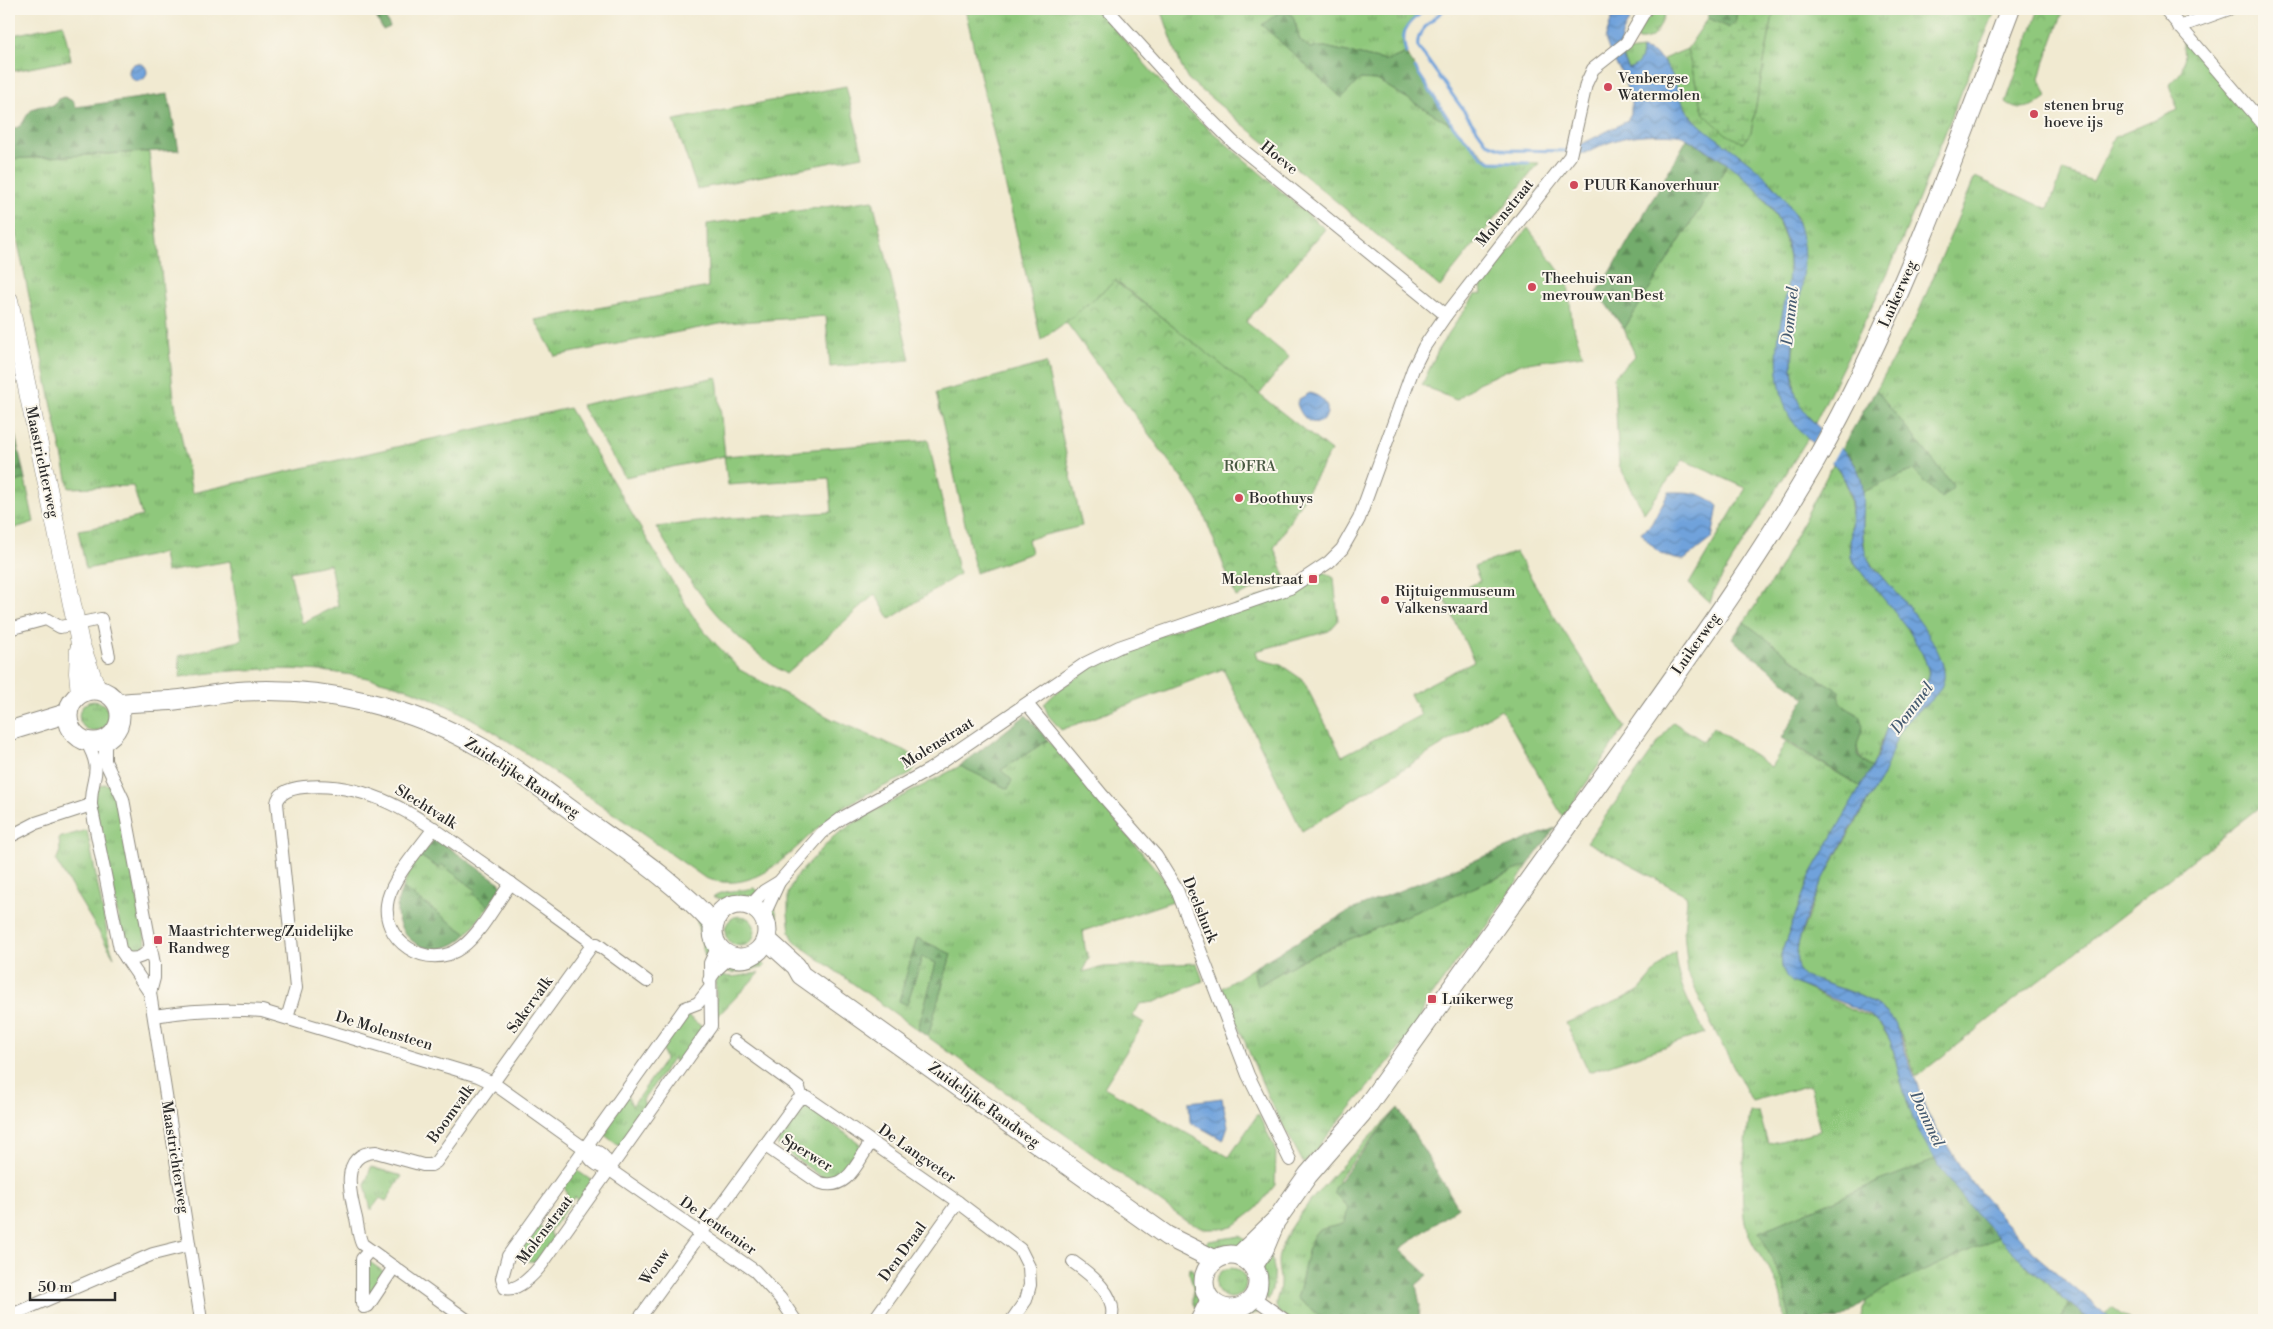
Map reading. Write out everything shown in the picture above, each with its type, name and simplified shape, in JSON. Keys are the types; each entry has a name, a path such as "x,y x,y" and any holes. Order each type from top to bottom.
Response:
{"main road":[{"name":"Luikerweg","path":"1246,1261 1264,1249 1277,1219 1308,1175 1362,1113 1563,833 1768,542 1816,461 1877,343 1906,278 2010,9"},
{"name":"Maastrichterweg","path":"9,300 89,691"},
{"path":"10,731 75,728 94,742 109,738 118,727 119,712 105,691 89,691 74,698 75,728"},
{"name":"Zuidelijke Randweg","path":"119,712 174,700 246,691 304,692 353,699 394,709 442,728 482,749 526,777 719,917"},
{"path":"741,904 756,911 766,924 760,946 739,958 724,951 713,932 719,917 741,904"},
{"name":"Zuidelijke Randweg","path":"760,946 796,966 801,975 1210,1267"},
{"path":"1231,1255 1246,1261 1258,1281 1254,1297 1240,1307 1215,1309 1204,1282 1210,1267 1231,1255"}],"street":[{"name":"Hoeve","path":"1107,9 1179,88 1233,142 1446,315"},
{"name":"Molenstraat","path":"756,911 822,833 842,818 929,770 1086,663 1120,647 1290,588 1329,562 1342,548 1359,519 1413,369 1424,347 1446,315 1572,150 1586,84 1593,69 1626,43 1646,9"},
{"path":"2165,9 2264,125"},
{"path":"2179,27 2229,9"},
{"path":"9,629 46,619 60,627 101,619 109,656"},
{"name":"Deelshurk","path":"1027,704 1156,856 1177,890 1248,1075 1290,1160"},
{"name":"Maastrichterweg","path":"75,728 96,762 94,785 90,793 91,805 120,949 150,993 201,1320"},
{"name":"Maastrichterweg","path":"109,738 105,748 105,761 123,799 151,946 154,978 150,993"},
{"path":"94,785 101,782 114,782"},
{"name":"Slechtvalk","path":"287,1018 296,988 278,798 287,791 298,788 331,786 352,789 370,793 400,806 434,828 590,940 591,945 597,944 648,981"},
{"path":"9,837 36,823 91,805"},
{"path":"434,828 394,884 388,901 387,910 391,928 400,942 407,948 430,956 447,955 462,948 473,936 511,883"},
{"name":"Sakervalk","path":"493,1083 591,945"},
{"path":"126,958 139,958 146,954 151,946"},
{"name":"Molenstraat","path":"709,985 702,998 692,1006 685,1008 508,1256 502,1278 505,1288 510,1290 534,1274 711,1026 710,963 724,951"},
{"path":"692,1006 702,1009 711,1018"},
{"name":"De Molensteen","path":"154,1016 190,1010 232,1009 262,1011 478,1076 493,1083 584,1148"},
{"name":"De Langveter","path":"734,1041 799,1088 802,1098 808,1098 958,1202 1020,1249 1029,1267 1030,1286 1026,1300 1012,1320"},
{"name":"Boomvalk","path":"370,1250 362,1244 359,1236 351,1199 348,1178 357,1160 369,1152 376,1152 431,1165 436,1162 493,1083"},
{"name":"Sperwer","path":"699,1233 797,1100 802,1098"},
{"name":"Sperwer","path":"764,1145 818,1182 828,1186 836,1185 845,1180 871,1142"},
{"name":"De Lentenier","path":"584,1148 590,1161 599,1167 610,1170 755,1271 780,1298 795,1320"},
{"name":"Den Draal","path":"874,1320 958,1202"},
{"name":"Wouw","path":"638,1320 699,1233"},
{"path":"11,1316 153,1254 189,1246"},
{"path":"394,1267 368,1306 364,1307 362,1304 362,1259 370,1250 394,1267 467,1320"},
{"path":"1073,1262 1086,1270 1108,1296 1113,1314 1111,1320"},
{"path":"1254,1297 1285,1320"},
{"path":"1198,1320 1215,1309"}],"green space":[{"path":"372,9 381,9 390,27 383,30"},
{"path":"965,9 1097,9 1180,104 1325,229 1246,322 1289,357 1259,395 1116,281 1041,340"},
{"path":"1161,9 1425,9 1404,32 1406,53 1387,61 1325,47 1310,48 1299,40 1296,24 1262,25 1342,97 1360,79 1377,80 1453,126 1491,162 1539,163 1440,287 1188,79 1181,66"},
{"path":"1283,9 1293,16 1300,40 1310,48 1325,47 1387,61 1406,53 1453,126 1377,80 1360,79 1342,98 1262,25"},
{"path":"1651,9 1667,9 1654,35 1645,40 1638,40 1636,35"},
{"path":"1708,9 1737,9 1736,21 1729,28 1708,18"},
{"path":"1737,9 1774,9 1751,132 1743,143 1726,134 1704,114 1687,49 1708,18 1729,28 1736,21"},
{"path":"1774,9 1996,9 1900,245 1815,423 1801,409 1796,398 1792,367 1795,324 1800,296 1798,219 1775,186 1742,157 1704,130 1691,115 1681,103 1675,82 1663,59 1687,49 1704,114 1751,132"},
{"path":"2039,9 2064,9 2040,79 2047,97 2032,106 2016,107 2006,102"},
{"path":"63,24 71,60 9,72 9,36"},
{"path":"2183,38 2264,130 2264,804 1916,1077 1901,1035 1887,1013 1877,1005 1853,993 1802,975 1798,972 1796,953 1799,940 1821,883 1883,775 1894,741 1908,721 1923,707 1943,664 1921,625 1866,557 1863,536 1863,492 1913,470 1941,498 1952,484 1876,390 1917,316 1975,177 2048,209 2063,171 2093,182 2115,137 2178,110 2169,85 2182,69 2184,59"},
{"path":"1642,49 1639,62 1629,69 1620,52"},
{"path":"846,86 863,156 697,189 674,120"},
{"path":"168,94 179,150 9,159 9,130 19,127 35,108 54,106 58,99 64,97 73,101 76,107"},
{"path":"1687,139 1728,164 1624,329 1597,292 1610,273"},
{"path":"149,152 174,398 192,493 569,408 691,613 703,630 740,670 832,719 908,752 916,759 918,764 909,775 865,795 840,810 778,863 762,873 745,880 726,882 705,878 506,739 467,716 405,688 349,675 293,669 264,669 180,677 179,656 242,640 230,561 166,572 163,553 86,569 78,530 142,516 133,486 69,488 9,200 9,159","holes":["330,564 338,605 302,623 290,572"]},
{"path":"1728,164 1755,188 1766,201 1782,230 1787,246 1789,283 1779,346 1778,372 1783,394 1800,429 1808,438 1714,590 1710,603 1689,584 1746,488 1683,460 1644,513 1619,465 1614,377 1635,355 1624,329"},
{"path":"873,200 910,360 830,367 826,316 725,323 555,356 535,320 708,287 707,224"},
{"path":"1528,228 1568,283 1572,322 1583,355 1521,364 1478,383 1456,400 1422,385 1440,346 1475,295 1482,294 1481,285"},
{"name":"ROFRA","path":"1115,281 1331,451 1274,548 1285,576 1236,597 1199,502 1066,322"},
{"path":"1046,363 1082,526 1028,539 1031,553 976,573 936,393"},
{"path":"717,377 725,456 928,440 959,574 890,619 875,594 786,674 745,643 728,627 697,590 656,527 731,518 832,512 829,478 728,485 724,456 625,477 581,405"},
{"path":"1876,390 1952,484 1953,488 1941,498 1913,470 1863,492 1857,468 1850,457 1841,449"},
{"path":"9,407 25,479 9,484 9,472 12,471 9,455"},
{"path":"1833,464 1847,487 1850,498 1850,557 1899,617 1922,653 1928,669 1927,682 1919,694 1887,729 1872,768 1867,765 1859,753 1858,744 1861,734 1856,713 1840,702 1839,691 1819,679 1744,622 1774,578"},
{"path":"25,479 34,522 9,530 9,484"},
{"path":"1516,552 1549,608 1625,727 1563,817 1501,709 1302,831 1223,669 1061,730 1048,715 1044,704 1061,688 1113,654 1324,572 1334,578 1338,621 1329,631 1256,651 1258,659 1281,665 1303,680 1342,756 1421,715 1410,694 1474,661 1444,598 1480,581 1474,567"},
{"path":"1744,622 1819,679 1839,691 1842,704 1860,717 1863,727 1858,740 1857,750 1861,759 1872,768 1861,787 1782,738 1805,698 1732,639"},
{"path":"94,701 105,705 109,716 105,727 94,731 83,727 79,716 83,705"},
{"path":"1026,715 1048,740 1001,770 1012,780 1008,789 960,766"},
{"path":"1673,722 1703,741 1713,727 1771,767 1786,742 1861,787 1810,876 1781,954 1782,967 1792,982 1878,1021 1891,1042 1908,1105 1935,1160 1759,1232 1784,1283 1789,1320 1784,1320 1778,1287 1747,1230 1742,1188 1750,1112 1759,1112 1768,1144 1820,1131 1810,1085 1752,1101 1710,1022 1688,973 1684,931 1686,895 1587,842"},
{"path":"1048,740 1169,885 1176,900 1083,931 1085,948 1089,958 1082,972 1104,967 1197,963 1203,981 1155,1002 1140,1004 1133,1016 1144,1023 1104,1087 1229,1157 1258,1114 1276,1150 1275,1185 1256,1209 1235,1225 1221,1229 1205,1229 1188,1222 928,1037 951,954 917,938 899,1001 907,1004 922,957 936,963 918,1030 795,942 790,932 788,894 795,878 833,837 863,817 960,766 1008,789 1001,770"},
{"path":"104,784 110,785 117,794 146,942 139,955 126,953 93,800 97,787"},
{"path":"1555,828 1528,865 1300,961 1257,986 1253,968 1349,911"},
{"path":"87,830 109,943 114,957 56,861 60,851 59,838"},
{"path":"435,838 502,885 489,906 473,894 476,890 441,864 439,868 420,856"},
{"path":"420,856 438,868 441,864 476,890 474,894 489,906 467,934 403,888 408,874"},
{"path":"1528,865 1487,928 1464,952 1425,1005 1415,1030 1304,1164 1269,1099 1222,988 1253,968 1257,986 1300,961"},
{"path":"403,888 467,934 453,944 439,949 425,947 413,941 403,932 398,919 397,904"},
{"path":"754,888 759,892 742,898 730,900 713,897 726,892"},
{"path":"773,904 783,940 781,946 772,926"},
{"path":"740,916 751,920 755,931 751,942 740,946 729,942 725,931 729,920"},
{"path":"697,919 706,924 711,951 706,958 701,939"},
{"path":"917,938 951,954 928,1037 918,1030 936,963 922,957 907,1005 899,1001"},
{"path":"1675,951 1681,984 1705,1033 1589,1072 1566,1023 1638,992"},
{"path":"752,961 762,963 765,966 763,968 732,973 722,970 732,964"},
{"path":"759,973 716,1018 716,976 719,974 734,977"},
{"path":"685,1014 705,1029 677,1068 674,1057 643,1100 647,1111 620,1147 601,1132 628,1095 632,1106 665,1060 662,1048"},
{"path":"806,1106 858,1142 862,1147 844,1176 824,1179 778,1146 779,1137 802,1107"},
{"path":"1398,1108 1338,1179 1342,1202 1348,1207 1345,1223 1318,1231 1311,1242 1297,1298 1325,1320 1296,1320 1283,1315 1278,1311 1276,1304 1280,1285 1278,1259 1285,1238 1312,1199 1330,1178"},
{"path":"1398,1108 1458,1207 1400,1249 1428,1275 1416,1285 1420,1305 1419,1320 1325,1320 1297,1298 1311,1242 1318,1231 1345,1223 1348,1207 1334,1193 1335,1186"},
{"path":"1935,1160 1982,1220 1999,1237 1886,1288 1838,1320 1789,1320 1784,1283 1759,1232"},
{"path":"371,1167 402,1176 386,1201 380,1198 371,1210 365,1185"},
{"path":"575,1169 595,1183 579,1205 575,1196 550,1231 554,1241 542,1257 535,1261 525,1260 521,1255 521,1245 538,1221 542,1230 567,1195 564,1185"},
{"path":"1240,1236 1246,1241 1239,1249 1210,1250 1204,1247 1209,1241"},
{"path":"1999,1237 2027,1266 2069,1303 2061,1320 1861,1320 1862,1309 1868,1299 1886,1288"},
{"path":"1269,1255 1272,1260 1274,1278 1268,1301 1264,1290 1262,1268"},
{"path":"367,1260 384,1272 366,1299"},
{"path":"1190,1267 1198,1280 1200,1292 1196,1307 1193,1300"},
{"path":"1231,1268 1237,1269 1245,1277 1245,1289 1237,1297 1231,1298 1225,1297 1217,1289 1216,1283 1217,1277 1225,1269"},
{"path":"2069,1303 2089,1320 2061,1320"},
{"path":"2113,1308 2130,1320 2112,1320 2104,1314"},
{"path":"1248,1310 1258,1310 1260,1312 1232,1320 1218,1320 1223,1316"}],"water":[{"name":"Dommel","path":"1615,9 1635,9 1623,32 1620,45 1624,60 1629,69 1639,61 1642,49 1662,60 1673,77 1680,97 1691,116 1703,128 1765,176 1785,199 1798,222 1803,246 1804,270 1793,345 1792,370 1796,395 1806,414 1849,456 1855,465 1860,475 1862,486 1863,540 1866,555 1871,564 1924,628 1939,655 1943,668 1944,679 1942,686 1933,698 1905,724 1881,779 1824,878 1800,937 1797,960 1802,975 1864,998 1886,1012 1895,1022 1927,1113 1960,1166 1991,1206 2038,1257 2112,1320 2089,1320 2019,1258 1954,1187 1936,1161 1918,1129 1905,1095 1891,1042 1878,1022 1863,1012 1792,982 1786,976 1782,967 1781,954 1810,876 1877,758 1887,727 1921,690 1927,682 1929,672 1924,657 1908,629 1850,557 1852,508 1850,493 1845,480 1837,468 1797,427 1789,416 1784,403 1779,381 1777,351 1787,290 1789,257 1786,239 1770,206 1746,179 1731,167 1681,136 1653,134 1622,138 1576,157 1580,145 1627,121 1631,113 1631,102 1622,73 1612,58 1605,39"},
{"path":"138,63 144,66 147,72 144,78 138,81 132,78 129,72 132,66"},
{"path":"1310,393 1319,397 1325,403 1327,411 1324,420 1314,423 1310,422 1301,413 1297,404 1299,399"},
{"path":"1669,492 1695,493 1706,497 1718,506 1712,538 1684,560 1670,558 1659,552 1641,532 1650,526"},
{"path":"1222,1098 1228,1126 1223,1140 1190,1122 1189,1102"}],"pier":[{"path":"1823,426 1841,445 1830,465 1812,445"}],"waterway":[{"path":"1406,53 1404,32 1425,9"},
{"path":"1445,9 1422,31 1419,36 1418,47 1487,143 1506,150 1569,151"},
{"path":"1415,68 1453,126 1484,158 1491,162 1529,163"}],"place":[{"name":"Venbergse Watermolen","path":"1608,87"},
{"name":"stenen brug hoeve ijs","path":"2034,114"},
{"name":"PUUR Kanoverhuur","path":"1574,185"},
{"name":"Theehuis van mevrouw van Best","path":"1532,287"},
{"name":"Boothuys","path":"1239,498"},
{"name":"Molenstraat","path":"1313,579"},
{"name":"Rijtuigenmuseum Valkenswaard","path":"1385,600"},
{"name":"Maastrichterweg/Zuidelijke Randweg","path":"158,940"},
{"name":"Luikerweg","path":"1432,999"}]}
